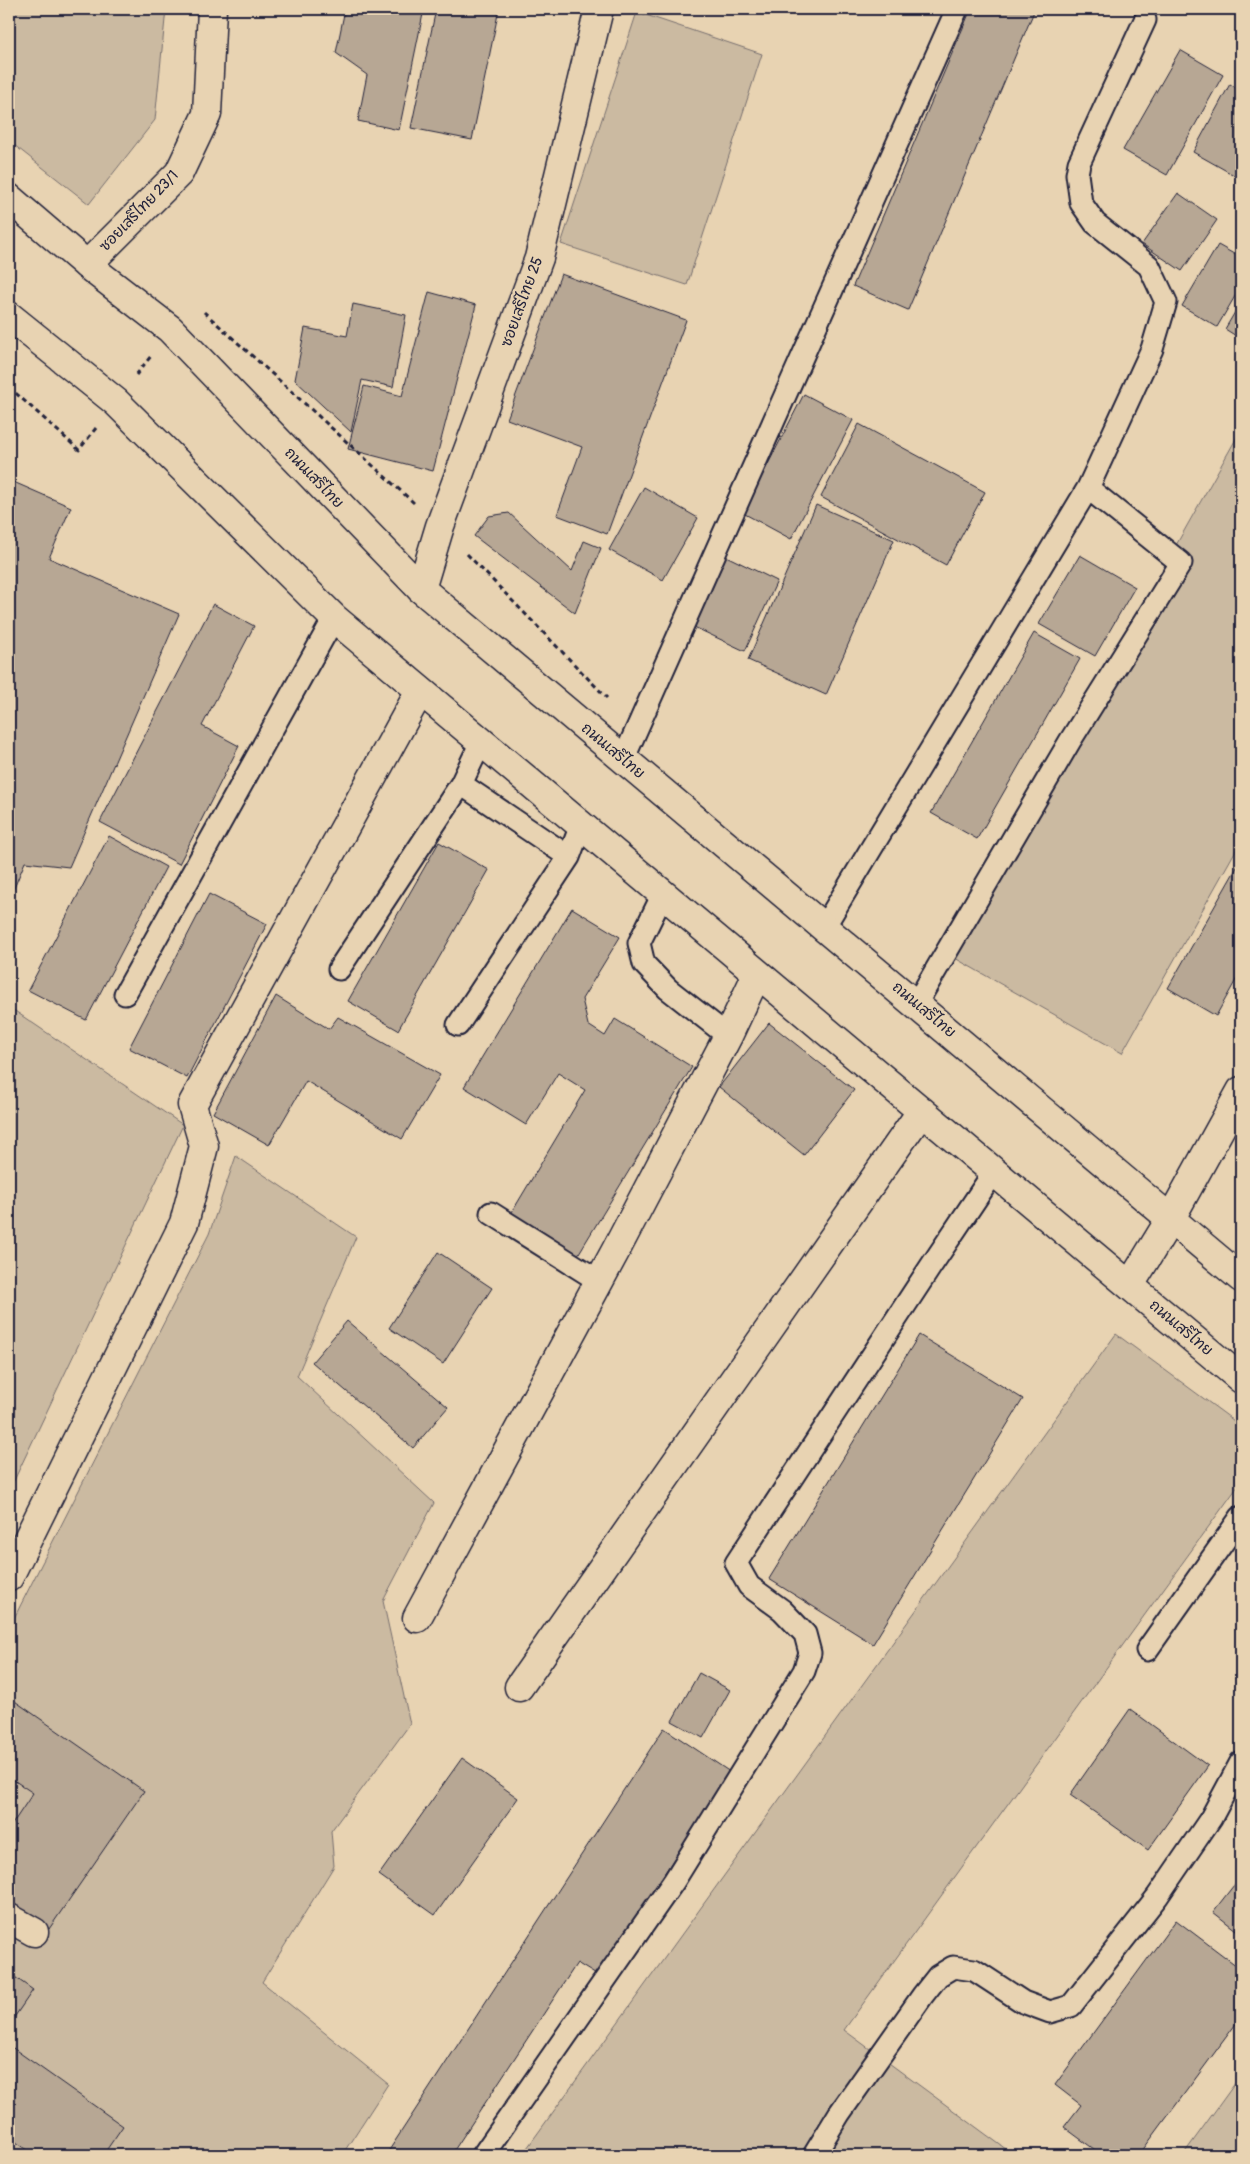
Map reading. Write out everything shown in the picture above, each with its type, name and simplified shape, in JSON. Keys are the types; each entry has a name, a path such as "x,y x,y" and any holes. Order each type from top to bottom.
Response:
{"street":[{"name":"ซอยเสรีไทย 23/1","path":"87,265 179,173 206,114 212,9"},
{"name":"ซอยเสรีไทย 25","path":"421,589 440,526 539,258 600,9"},
{"name":"ถนนเสรีไทย","path":"9,198 87,265 170,330 421,589 1241,1278"},
{"name":"ถนนเสรีไทย","path":"9,316 116,402 334,618 1241,1379"},
{"path":"9,1577 184,1223 204,1146 192,1105 420,690"},
{"path":"417,1618 599,1281 728,1036 757,974"},
{"path":"1130,1285 1171,1218 1241,1091"},
{"path":"519,1687 921,1112"},
{"path":"9,1918 34,1932"}],"lane":[{"path":"623,760 957,9"},
{"path":"824,927 1088,488 1152,349 1166,302 1149,266 1095,223 1081,203 1077,174 1079,163 1146,20"},
{"path":"916,1004 1070,741 1181,563 1088,488"},
{"path":"124,994 334,618"},
{"path":"339,969 461,784 481,742"},
{"path":"461,784 569,857"},
{"path":"458,1025 569,857 581,825"},
{"path":"663,894 639,943 644,964 668,989 728,1036"},
{"path":"483,2155 674,1881 804,1671 810,1653 805,1634 782,1610 749,1586 736,1563 994,1172"},
{"path":"491,1214 599,1281"},
{"path":"1147,1650 1241,1518"},
{"path":"814,2155 839,2114 918,2002 938,1976 953,1967 974,1970 1023,2002 1050,2012 1071,2006 1157,1898 1211,1818 1241,1762"}],"shaded area":[{"path":"9,9 166,9 155,120 89,204 9,141"},
{"path":"637,12 762,54 687,285 561,244"},
{"path":"1241,430 1241,841 1122,1053 946,953"},
{"path":"9,1007 183,1125 9,1491"},
{"path":"236,1156 356,1237 297,1376 434,1503 383,1601 410,1724 331,1831 334,1866 262,1982 388,2084 342,2155 9,2155 9,1628 209,1234"},
{"path":"1116,1334 1241,1426 1241,1482 844,2030 1014,2155 522,2155"},
{"path":"1241,2075 1241,2155 1183,2155"}],"building":[{"path":"345,9 424,9 399,130 358,121 367,75 336,53"},
{"path":"436,9 499,9 472,140 411,128"},
{"path":"971,9 1035,9 908,310 853,286"},
{"path":"1180,50 1223,75 1167,175 1123,150"},
{"path":"1230,84 1241,91 1241,179 1193,152"},
{"path":"1178,193 1217,220 1182,271 1142,244"},
{"path":"1218,245 1241,258 1241,286 1217,327 1182,306"},
{"path":"561,274 686,320 607,534 557,515 582,447 507,419"},
{"path":"429,292 476,305 433,471 348,449 364,386 402,396"},
{"path":"1241,302 1241,339 1225,329"},
{"path":"353,304 406,315 393,387 362,380 351,432 295,380 305,328 347,336"},
{"path":"804,394 853,420 791,539 743,513"},
{"path":"859,424 985,492 946,565 821,497"},
{"path":"9,480 71,507 49,558 179,614 69,867 25,862 9,900"},
{"path":"644,487 698,518 663,580 609,550"},
{"path":"816,505 894,540 826,695 748,660"},
{"path":"509,513 572,571 584,541 601,548 575,613 474,536 489,516"},
{"path":"1080,555 1135,587 1095,656 1039,624"},
{"path":"726,556 777,581 745,651 694,627"},
{"path":"213,604 254,626 202,726 239,746 179,864 100,822"},
{"path":"1034,633 1080,659 977,839 931,813"},
{"path":"109,836 166,867 86,1020 28,990"},
{"path":"439,842 489,870 398,1030 348,1001"},
{"path":"1241,860 1241,971 1216,1016 1168,988"},
{"path":"209,894 267,924 187,1078 129,1048"},
{"path":"572,908 620,937 582,999 588,1025 605,1036 615,1019 692,1067 573,1263 506,1222 585,1090 558,1073 526,1125 464,1087"},
{"path":"276,996 329,1029 338,1017 440,1075 402,1139 306,1081 269,1145 213,1113"},
{"path":"769,1023 854,1090 804,1155 719,1087"},
{"path":"438,1252 492,1288 443,1364 389,1328"},
{"path":"347,1321 448,1407 413,1448 312,1362"},
{"path":"919,1335 1023,1399 873,1644 769,1579"},
{"path":"699,1673 730,1690 703,1738 672,1721"},
{"path":"9,1697 144,1791 49,1929 9,1901 9,1829 33,1793 9,1777"},
{"path":"1130,1709 1208,1766 1148,1850 1070,1795"},
{"path":"664,1728 730,1772 598,1976 577,1963 451,2155 386,2155"},
{"path":"462,1758 518,1798 435,1915 379,1875"},
{"path":"1241,1876 1241,1934 1213,1912"},
{"path":"1176,1920 1241,1969 1241,2017 1139,2155 1102,2155 1064,2127 1081,2105 1055,2085"},
{"path":"9,1973 33,1990 11,2022 9,2021"},
{"path":"10,2046 123,2126 103,2155 35,2155 13,2140 9,2147"}]}
